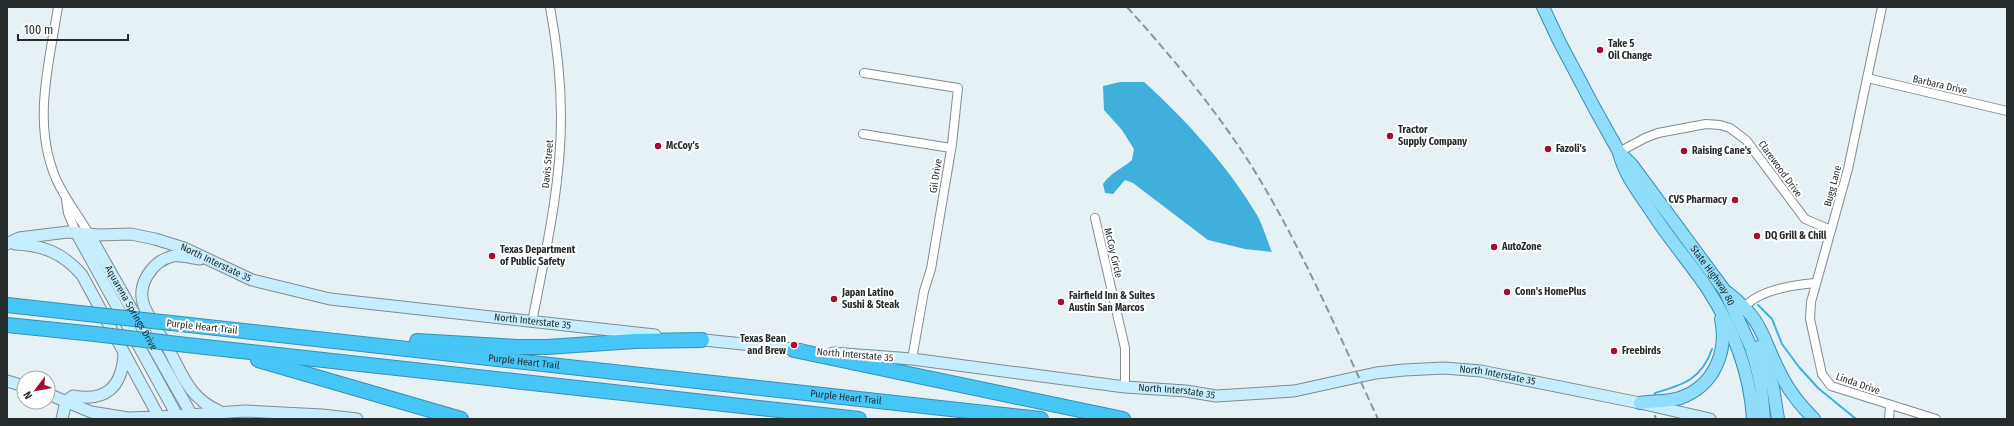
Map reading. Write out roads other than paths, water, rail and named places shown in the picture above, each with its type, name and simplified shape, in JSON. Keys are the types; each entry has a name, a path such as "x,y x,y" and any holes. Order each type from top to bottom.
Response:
{"highway":[{"name":"Purple Heart Trail","path":"7,305 1041,419"},
{"name":"Purple Heart Trail","path":"7,324 859,419"},
{"path":"197,326 518,347 547,347 635,341 702,340"},
{"path":"205,347 271,363 461,419"},
{"path":"794,350 1123,419"}],"main road":[{"name":"State Highway 80","path":"1543,7 1571,65 1619,152 1624,170 1662,228 1719,308 1742,356 1750,393 1753,419"},
{"name":"State Highway 80","path":"1619,152 1632,165 1726,291 1751,347 1761,385 1764,419"},
{"path":"1662,228 1674,236 1722,301 1737,316 1753,336 1759,348 1773,387 1778,419"},
{"name":"North Interstate 35","path":"9,244 19,238 76,232 89,234 131,234 145,236 184,248 252,280 330,299 794,350 912,359 1125,387 1186,390 1216,396 1246,395 1294,391 1376,373 1444,368 1481,371 1640,403 1710,419"},
{"name":"Aquarena Springs Drive","path":"76,232 178,418"},
{"name":"Aquarena Springs Drive","path":"89,234 193,417"},
{"path":"9,244 39,246 56,253 70,262 88,284 124,354 160,418"},
{"path":"209,260 173,256 157,263 147,274 143,286 143,305 193,394 206,405 221,412"},
{"path":"1726,291 1744,306 1760,325 1787,386 1814,419"},
{"path":"1640,403 1678,398 1690,393 1704,383 1717,365 1723,347 1724,333 1719,308"},
{"path":"62,419 66,401 73,396 88,398 99,397 112,388 120,375 124,354"},
{"path":"56,397 91,412 128,418 178,418 221,412 246,411 322,415 356,419"},
{"path":"235,419 246,411"},
{"path":"91,412 94,416 103,419"}],"street":[{"name":"Aquarena Springs Drive","path":"58,7 43,103 45,134 55,178 66,199 78,214 89,234"},
{"name":"Davis Street","path":"532,322 557,184 561,120 560,68 550,7"},
{"name":"Bugg Lane","path":"1815,283 1832,230 1848,169 1882,7"},
{"name":"Gil Drive","path":"864,73 958,88 951,148 931,269 924,291 912,359"},
{"name":"Barbara Drive","path":"1868,78 2007,111"},
{"name":"Clarewood Drive","path":"1619,152 1658,133 1706,124 1720,125 1730,128 1746,140 1805,219 1832,230"},
{"path":"863,134 951,148"},
{"name":"Aquarena Springs Drive","path":"66,199 68,213 76,232"},
{"name":"McCoy Circle","path":"1095,218 1125,348 1125,387"},
{"path":"1737,316 1744,306 1777,289 1815,283"},
{"name":"Linda Drive","path":"1815,283 1811,302 1810,318 1822,374 1825,381 1836,389 1936,419"},
{"path":"1889,419 1890,405"}],"water":[{"path":"1120,82 1144,82 1191,128 1233,179 1257,215 1272,252 1245,249 1208,240 1133,183 1125,180 1113,194 1105,193 1103,184 1112,174 1132,160 1134,149 1122,130 1104,110 1103,86"}],"waterway":[{"path":"1758,305 1772,319 1782,344 1799,367 1818,388 1856,419"},
{"path":"1654,397 1655,393 1683,383 1697,374 1708,359 1712,349"}],"railway":[{"path":"1127,7 1160,44 1221,121 1268,193 1302,256 1378,419"}],"place":[{"name":"Take 5 Oil Change","path":"1600,50"},
{"name":"Tractor Supply Company","path":"1390,136"},
{"name":"McCoy's","path":"658,146"},
{"name":"Fazoli's","path":"1548,149"},
{"name":"Raising Cane's","path":"1684,151"},
{"name":"CVS Pharmacy","path":"1735,200"},
{"name":"DQ Grill & Chill","path":"1757,236"},
{"name":"AutoZone","path":"1494,247"},
{"name":"Texas Department of Public Safety","path":"492,256"},
{"name":"Conn's HomePlus","path":"1507,292"},
{"name":"Japan Latino Sushi & Steak","path":"834,299"},
{"name":"Fairfield Inn & Suites Austin San Marcos","path":"1061,302"},
{"name":"Texas Bean and Brew","path":"794,345"},
{"name":"Freebirds","path":"1614,351"}]}
